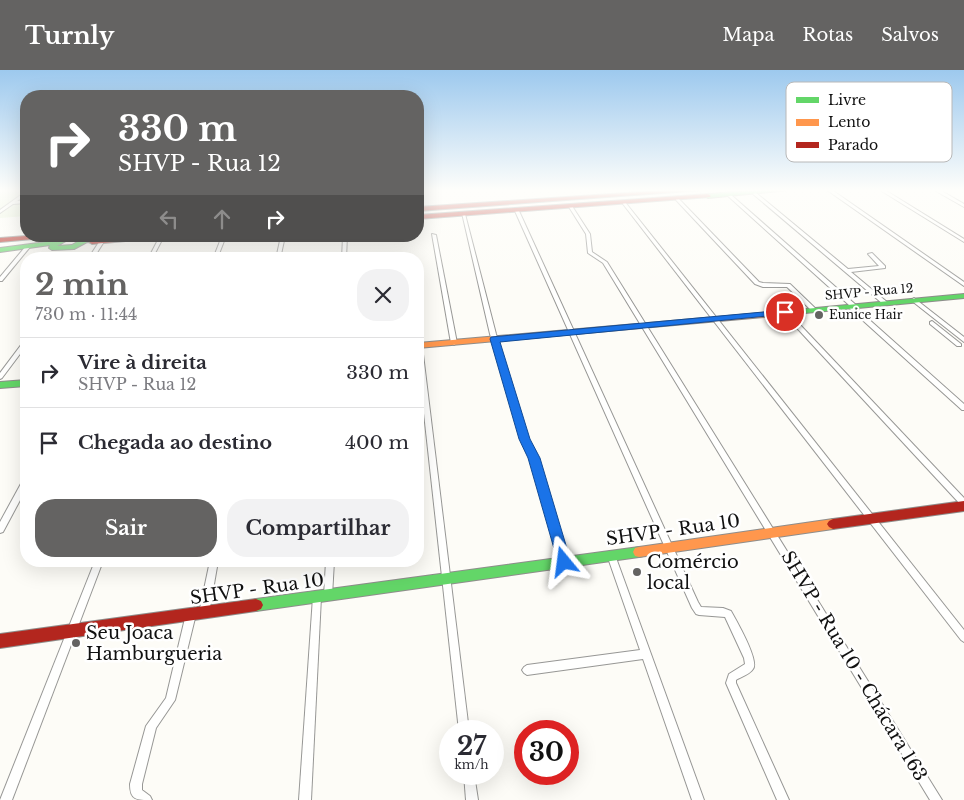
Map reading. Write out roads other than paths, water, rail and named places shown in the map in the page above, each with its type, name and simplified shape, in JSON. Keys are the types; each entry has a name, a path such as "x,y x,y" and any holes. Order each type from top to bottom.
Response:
{"main road":[{"path":"0,238 20,240"},
{"path":"0,250 32,242"},
{"path":"40,242 53,245 61,242"},
{"name":"SHVP - Rua 12","path":"424,346 964,296"},
{"path":"0,385 20,383"},
{"name":"SHVP - Rua 10","path":"0,641 772,533 964,504"}],"street":[{"path":"466,224 495,339 524,439 534,458 564,562"},
{"path":"523,224 697,608 704,612 723,612 728,614 749,657 750,666 732,677 730,683 783,800"},
{"name":"SHVP - Rua 10 - Chácara 163","path":"582,224 588,234 590,253 607,264 936,800"},
{"path":"640,224 964,637"},
{"path":"701,224 757,283 763,285 788,285 814,310"},
{"path":"761,224 964,408"},
{"path":"791,224 885,303"},
{"path":"878,224 964,284"},
{"path":"937,224 964,241"},
{"path":"434,235 454,343"},
{"path":"26,252 35,242"},
{"path":"847,271 883,267 870,254"},
{"path":"0,280 20,258"},
{"path":"914,300 960,342"},
{"path":"785,312 964,504"},
{"path":"932,323 960,342"},
{"path":"0,377 20,350"},
{"path":"424,396 463,720"},
{"path":"0,530 20,493"},
{"path":"611,555 698,800"},
{"path":"6,800 97,567"},
{"path":"204,613 213,567"},
{"path":"328,596 330,567"},
{"path":"305,800 316,597"},
{"path":"146,800 136,793 136,784 151,726 170,700 191,614"},
{"path":"527,670 646,654"},
{"path":"470,785 472,800"}],"place":[{"name":"Eunice Hair","path":"819,315"},
{"name":"Comércio local","path":"637,572"},
{"name":"Seu Joaca Hamburgueria","path":"76,643"}]}
